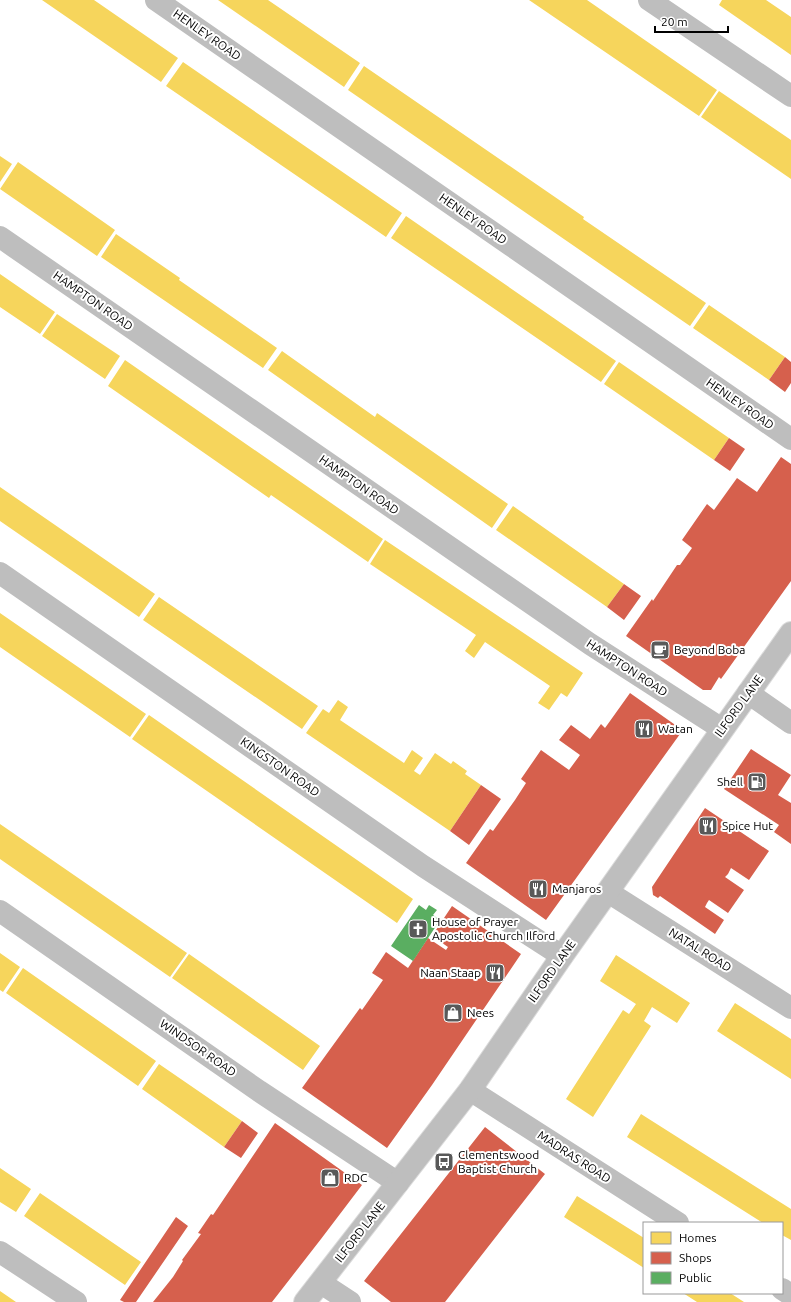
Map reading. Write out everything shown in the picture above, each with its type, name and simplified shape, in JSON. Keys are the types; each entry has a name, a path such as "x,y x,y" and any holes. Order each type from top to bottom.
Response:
{"street":[{"name":"HENLEY ROAD","path":"156,0 791,439"},
{"path":"649,0 791,96"},
{"name":"HAMPTON ROAD","path":"0,237 590,644 722,729"},
{"name":"KINGSTON ROAD","path":"0,573 423,866 562,956"},
{"name":"ILFORD LANE","path":"305,1302 470,1090 562,956 791,633"},
{"path":"748,693 791,723"},
{"name":"NATAL ROAD","path":"608,892 791,1008"},
{"name":"WINDSOR ROAD","path":"0,911 259,1091 398,1183"},
{"name":"MADRAS ROAD","path":"470,1090 676,1222"},
{"path":"0,1252 76,1302"},
{"path":"321,1283 350,1302"}],"building: Homes":[{"path":"42,0 94,0 178,58 161,82"},
{"path":"218,0 268,0 360,63 344,87"},
{"path":"529,0 587,0 717,90 699,116"},
{"path":"722,0 766,0 791,17 791,55 719,5"},
{"path":"183,62 402,213 386,237 166,86"},
{"path":"364,66 706,303 690,326 348,90"},
{"path":"719,91 791,140 791,179 701,117"},
{"path":"0,156 12,164 0,182"},
{"path":"18,162 115,230 97,256 0,189"},
{"path":"406,216 616,361 601,382 391,238"},
{"path":"116,234 277,348 263,368 101,257"},
{"path":"0,274 55,312 40,334 0,307"},
{"path":"709,305 785,357 769,380 693,328"},
{"path":"57,314 120,356 105,379 42,336"},
{"path":"282,351 375,417 377,413 508,504 492,528 268,370"},
{"path":"125,360 383,539 368,562 271,495 269,498 108,386"},
{"path":"619,362 729,438 714,460 604,384"},
{"path":"0,487 155,594 139,617 0,521"},
{"path":"513,506 624,584 607,607 496,530"},
{"path":"385,540 583,673 567,697 561,693 549,710 538,703 550,686 485,642 474,658 465,651 476,635 370,564"},
{"path":"159,597 318,706 302,729 143,620"},
{"path":"0,613 146,714 130,737 0,647"},
{"path":"338,700 348,707 340,720 404,763 412,750 423,758 414,771 420,775 435,753 451,764 453,761 467,771 465,774 481,785 450,831 306,733 323,709 329,713"},
{"path":"149,715 413,899 397,923 132,739"},
{"path":"0,824 187,953 170,977 0,859"},
{"path":"0,953 20,967 3,992 0,990"},
{"path":"189,954 320,1046 303,1070 172,978"},
{"path":"616,955 690,1003 677,1023 652,1007 644,1021 651,1026 593,1117 566,1099 623,1010 629,1014 636,1004 600,981"},
{"path":"23,968 156,1061 138,1086 6,993"},
{"path":"735,1003 791,1039 791,1079 717,1031"},
{"path":"159,1064 242,1121 224,1147 142,1089"},
{"path":"641,1114 791,1209 791,1240 783,1236 783,1222 761,1222 627,1137"},
{"path":"0,1168 31,1189 16,1212 0,1202"},
{"path":"40,1193 141,1262 125,1285 24,1216"},
{"path":"577,1196 643,1237 643,1267 564,1217"},
{"path":"0,1291 16,1302 0,1302"},
{"path":"685,1294 732,1294 744,1302 697,1302"}],"building: Shops":[{"path":"785,357 791,362 791,383 785,392 769,380"},
{"path":"729,438 745,449 730,471 714,460"},
{"path":"781,457 791,464 791,581 721,679 719,677 711,690 703,690 626,636 652,599 653,601 677,565 680,565 692,548 682,540 707,504 714,510 737,478 757,492"},
{"path":"624,584 641,596 624,620 607,607"},
{"path":"630,693 681,729 680,734 546,920 466,863 490,829 493,831 515,800 526,783 521,779 541,750 569,770 580,755 559,740 571,725 590,739 601,724 605,728"},
{"path":"751,749 791,775 778,795 791,803 791,844 774,832 779,825 724,789"},
{"path":"481,785 501,799 469,845 450,831"},
{"path":"705,808 769,851 749,880 731,868 725,877 744,890 728,913 709,900 707,903 705,907 724,920 715,934 660,896 658,898 653,895 652,887"},
{"path":"452,906 521,954 432,1085 387,1148 302,1088 360,1008 362,1010 383,980 372,973 386,952 408,968 428,938 446,950 448,947 432,936"},
{"path":"242,1121 258,1133 241,1158 224,1147"},
{"path":"275,1123 362,1185 272,1302 153,1302 173,1277 183,1261 182,1260 201,1234 198,1233 211,1214 213,1215"},
{"path":"485,1127 545,1174 445,1302 391,1302 364,1281"},
{"path":"176,1217 188,1226 136,1302 124,1302 120,1300"}],"building: Public":[{"name":"House of Prayer Apostolic Church Ilford","path":"419,905 426,910 429,905 437,910 433,915 440,920 413,961 391,946"}],"place":[{"name":"Beyond Boba","path":"660,650"},
{"name":"Watan","path":"644,729"},
{"name":"Shell","path":"757,782"},
{"name":"Spice Hut","path":"708,826"},
{"name":"Manjaros","path":"538,889"},
{"name":"House of Prayer Apostolic Church Ilford","path":"418,929"},
{"name":"Naan Staap","path":"495,973"},
{"name":"Nees","path":"453,1013"},
{"name":"Clementswood Baptist Church","path":"444,1162"},
{"name":"RDC","path":"330,1178"}]}
